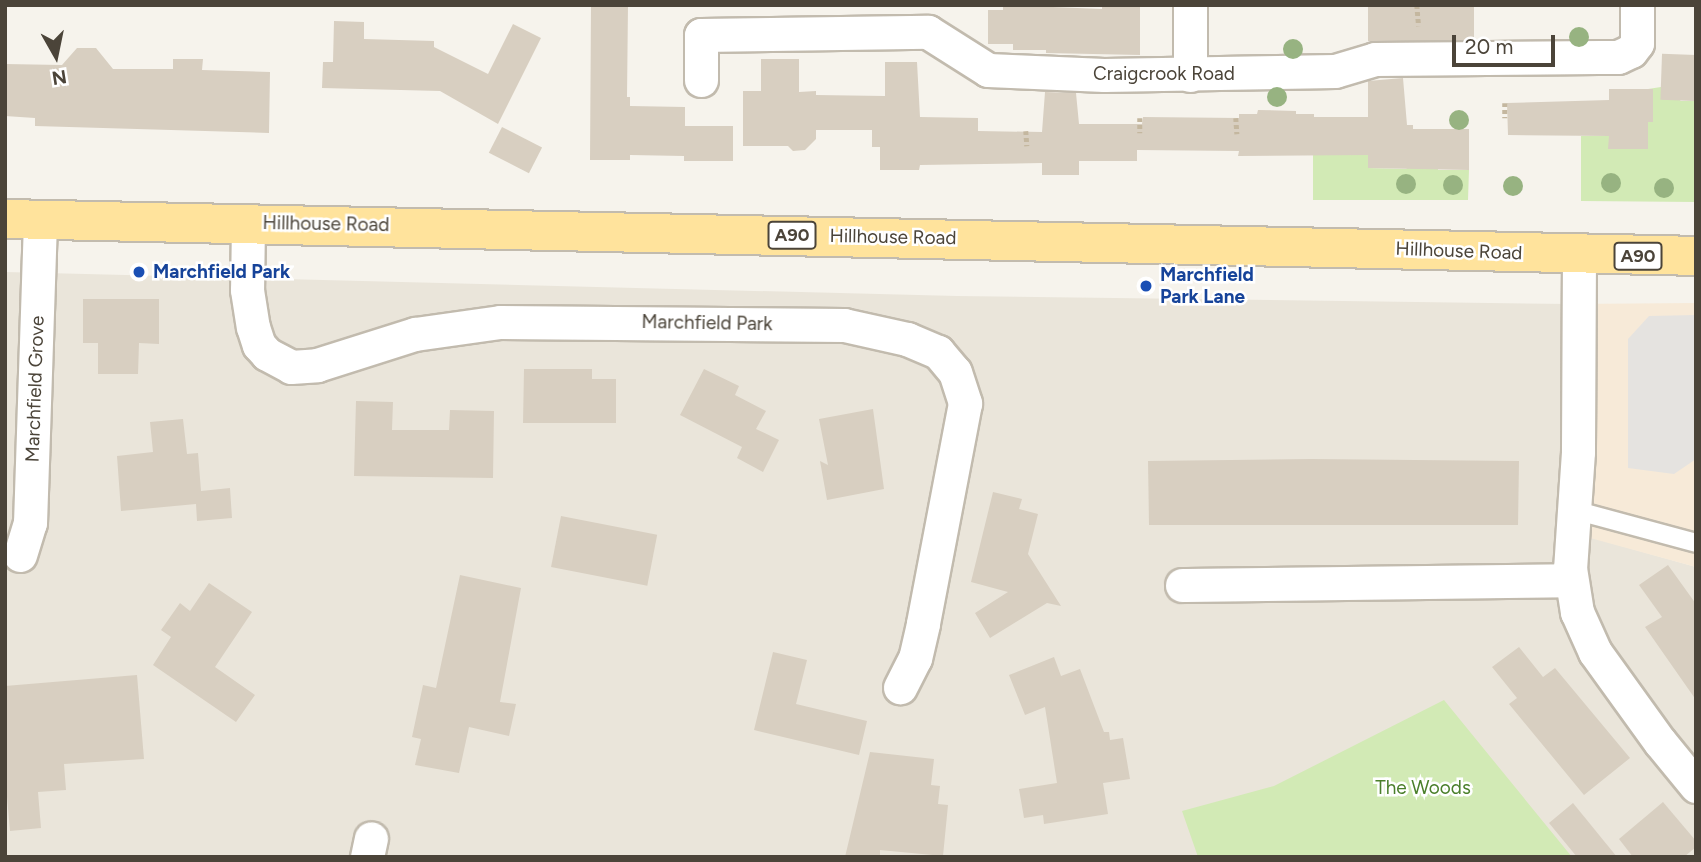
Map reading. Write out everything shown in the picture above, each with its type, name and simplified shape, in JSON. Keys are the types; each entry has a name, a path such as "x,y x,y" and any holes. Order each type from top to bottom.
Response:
{"main road":[{"name":"Hillhouse Road","path":"22,220 248,222 1579,256 1696,256"}],"street":[{"path":"1190,5 1190,75"},
{"name":"Craigcrook Road","path":"701,80 701,35 928,32 988,70 1190,75 1335,71 1374,59 1618,57 1631,51 1637,43 1637,5"},
{"name":"Marchfield Grove","path":"20,555 30,523 22,220"},
{"name":"Marchfield Park","path":"248,222 247,290 253,327 259,345 267,354 291,367 317,365 415,334 500,322 844,325 907,339 939,352 955,372 965,403 923,624 915,657 900,687"},
{"path":"1579,256 1578,440 1571,580 1577,612 1595,652 1660,742 1696,786"},
{"path":"1182,585 1571,580"}],"lane":[{"path":"1574,510 1696,543"}],"path":[{"path":"1505,103 1505,118"},
{"path":"1140,118 1140,133"},
{"path":"1236,118 1237,134"},
{"path":"1026,131 1027,146"}],"shaded area":[{"path":"5,272 957,296 1570,304 1561,529 1696,567 1696,857 5,857"},
{"path":"1696,303 1696,567 1561,530 1570,304"},
{"path":"1696,315 1696,459 1674,474 1628,468 1628,339 1649,316"}],"green space":[{"path":"1661,87 1681,101 1694,101 1696,94 1696,202 1581,201 1581,136 1609,136 1609,149 1647,149 1648,122 1653,122 1648,89"},
{"path":"1438,140 1438,170 1469,170 1468,200 1313,200 1313,154 1368,152 1368,168 1406,169"},
{"name":"The Woods","path":"1444,700 1572,857 1198,857 1182,811 1274,786"}],"building":[{"path":"591,5 628,5 627,97 630,97 630,106 685,107 685,126 733,126 733,161 684,161 684,156 630,155 630,160 590,160"},
{"path":"1003,5 1102,9 1102,5 1140,5 1140,55 1046,53 1046,50 1013,50 1013,44 988,44 988,10 1003,10"},
{"path":"1368,5 1474,5 1474,41 1368,41"},
{"path":"334,21 364,22 364,39 434,41 434,47 488,74 513,24 541,38 498,124 440,91 322,88 323,62 333,62"},
{"path":"77,48 96,48 113,69 173,69 173,59 203,59 202,70 270,72 269,133 35,126 35,118 5,116 5,64 62,65"},
{"path":"1662,54 1696,55 1694,101 1660,100"},
{"path":"761,59 799,59 799,92 816,91 816,95 885,96 885,62 917,62 920,117 978,118 978,131 1042,132 1045,92 1076,93 1079,124 1142,124 1143,117 1239,118 1239,114 1257,114 1258,110 1296,111 1296,114 1314,114 1314,117 1368,117 1368,81 1403,78 1407,125 1413,125 1413,129 1469,129 1469,170 1368,168 1368,155 1238,156 1239,151 1137,150 1137,161 1079,161 1079,175 1042,175 1042,163 920,165 919,170 880,170 880,147 872,147 872,130 816,130 816,139 805,150 793,151 788,146 743,146 743,91 761,91"},
{"path":"1609,89 1653,89 1653,122 1648,122 1648,149 1608,149 1609,136 1508,135 1507,103 1609,100"},
{"path":"502,127 542,147 529,173 489,153"},
{"path":"83,299 159,299 159,344 139,343 138,374 98,374 98,343 83,343"},
{"path":"524,369 592,369 592,379 616,379 616,423 523,423"},
{"path":"704,369 739,386 735,395 766,411 756,429 779,440 763,472 737,458 742,447 680,415"},
{"path":"356,401 393,402 392,430 449,430 450,410 494,411 493,478 354,476"},
{"path":"873,409 884,489 827,500 820,461 828,465 819,419"},
{"path":"183,419 187,454 198,453 201,491 230,488 232,518 197,521 196,504 121,511 117,456 153,452 150,422"},
{"path":"1148,461 1519,461 1518,525 1149,525"},
{"path":"993,492 1022,499 1019,509 1038,514 1028,554 1061,606 1047,603 990,638 975,613 1008,592 971,582"},
{"path":"561,516 657,535 647,586 551,567"},
{"path":"1668,565 1696,604 1696,700 1645,627 1662,617 1639,585"},
{"path":"460,575 521,588 500,702 516,704 509,736 469,727 459,773 415,765 421,739 412,737 423,685 436,688"},
{"path":"209,583 252,612 215,667 255,695 236,722 153,665 171,637 161,630 180,603 190,611"},
{"path":"1519,647 1543,677 1555,668 1630,758 1584,795 1509,704 1517,698 1492,667"},
{"path":"773,652 807,660 796,704 867,721 859,755 754,730"},
{"path":"1054,657 1061,676 1080,669 1104,732 1109,732 1110,740 1123,738 1130,779 1103,783 1108,814 1044,824 1043,815 1024,818 1019,789 1057,783 1045,707 1025,715 1009,675"},
{"path":"137,675 144,759 64,764 66,790 38,792 41,828 10,831 5,774 5,686"},
{"path":"870,752 934,759 931,785 940,786 938,804 948,805 943,856 880,850 880,857 845,857"},
{"path":"1663,802 1696,841 1696,847 1684,857 1633,857 1619,839"},
{"path":"1573,803 1617,857 1577,857 1549,823"}],"place":[{"name":"Marchfield Park","path":"139,272"},
{"name":"Marchfield Park Lane","path":"1146,286"}]}
